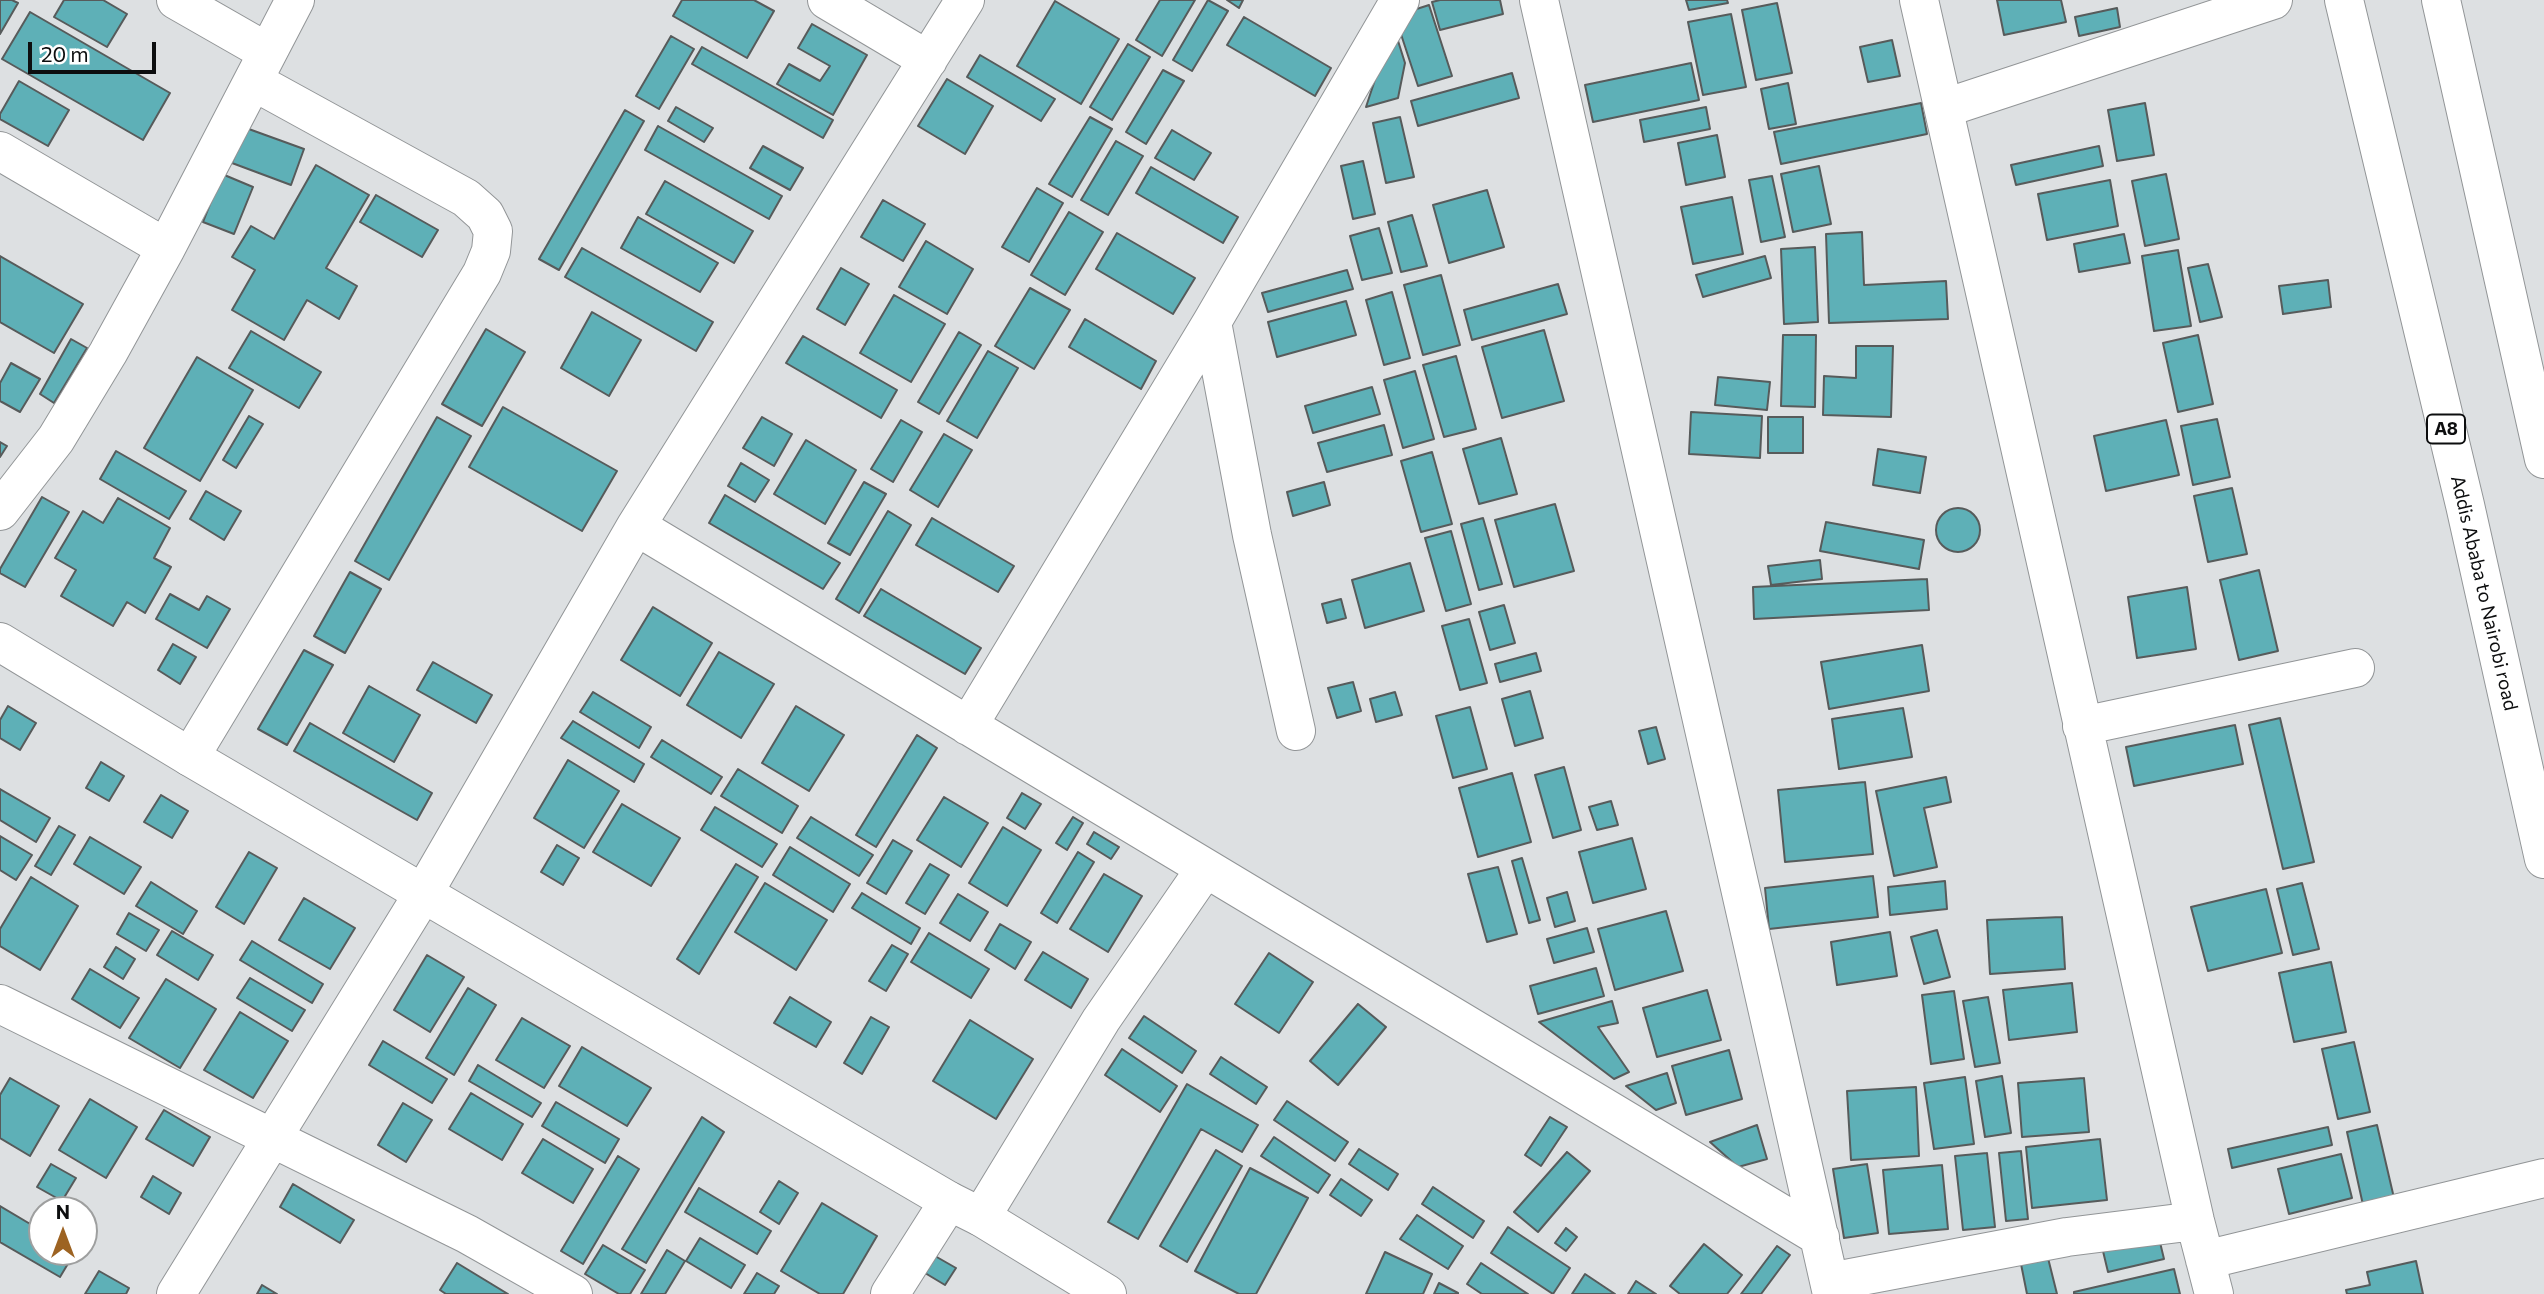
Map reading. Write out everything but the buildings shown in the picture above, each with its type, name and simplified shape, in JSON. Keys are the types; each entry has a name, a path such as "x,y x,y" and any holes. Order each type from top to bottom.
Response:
{"main road":[{"path":"176,0 260,67 466,198 485,215 493,231 491,251 482,273 190,757"},
{"path":"0,512 56,439 108,354 295,0"},
{"path":"827,0 928,60"},
{"path":"176,1294 423,894 636,526 965,0"},
{"path":"968,726 1212,321 1400,0"},
{"path":"1539,0 1831,1288 2067,1237 2195,1221"},
{"path":"1919,0 2209,1277 2544,1178"},
{"path":"1945,108 2273,0"},
{"name":"Addis Ababa to Nairobi road","path":"2344,0 2465,505 2544,859"},
{"path":"2441,0 2544,459"},
{"path":"0,151 166,248"},
{"path":"1212,321 1252,535 1296,731"},
{"path":"636,526 1820,1237"},
{"path":"0,642 190,757 1107,1294"},
{"path":"2082,726 2355,668"},
{"path":"890,1294 965,1209 1101,1020 1205,869"},
{"path":"0,1004 467,1234 573,1294"}]}
